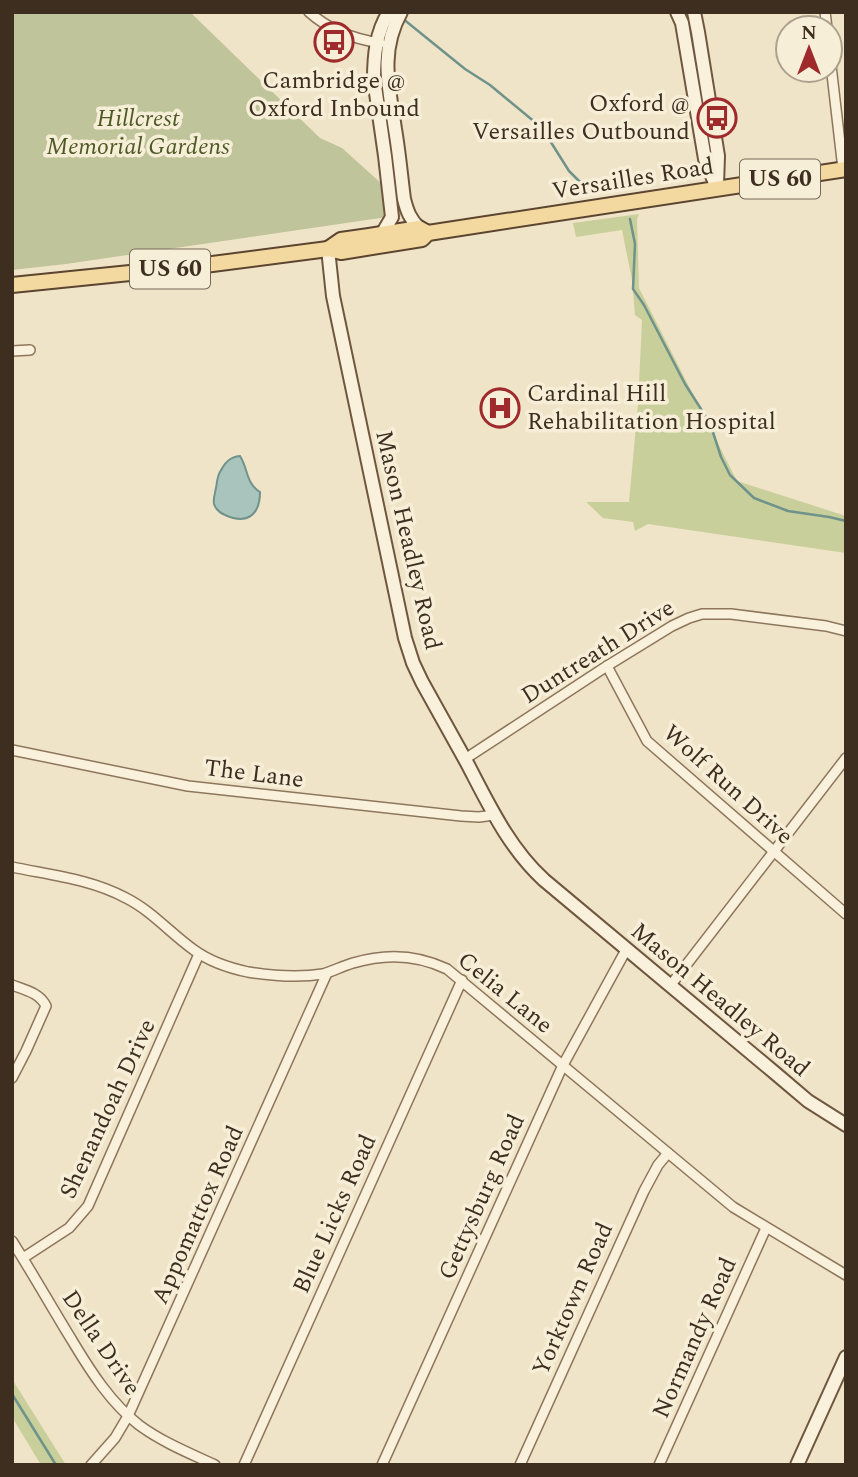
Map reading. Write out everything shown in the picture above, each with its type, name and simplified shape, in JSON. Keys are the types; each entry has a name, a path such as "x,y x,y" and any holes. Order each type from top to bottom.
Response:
{"main road":[{"path":"389,12 383,44 387,56 387,78 404,199 412,222 423,230"},
{"path":"382,234 392,217 374,79 374,54 392,31 401,12"},
{"path":"677,12 682,23 705,159 717,188"},
{"path":"694,12 718,156 717,188"},
{"name":"Versailles Road","path":"328,249 341,240 845,169"},
{"name":"Versailles Road","path":"12,285 189,267 328,249 341,252 422,239 423,230"},
{"name":"Mason Headley Road","path":"328,249 333,296 405,638 422,682 494,815 531,868 808,1101 846,1125"},
{"path":"797,1465 846,1357"}],"street":[{"path":"309,12 332,29 383,44"},
{"path":"834,84 845,169"},
{"path":"12,351 30,350"},
{"name":"Duntreath Drive","path":"465,760 607,666 689,618 702,614 731,614 846,631"},
{"name":"Wolf Run Drive","path":"607,666 647,741 846,914"},
{"name":"The Lane","path":"12,750 188,786 461,816 494,815"},
{"path":"670,986 846,758"},
{"name":"Celia Lane","path":"12,867 90,883 112,891 155,917 199,954 239,970 273,976 297,976 327,972 378,957 396,956 425,960 447,969 733,1207 846,1275"},
{"name":"Gettysburg Road","path":"382,1465 563,1065 626,950"},
{"name":"Shenandoah Drive","path":"23,1258 69,1228 88,1206 199,954"},
{"name":"Appomattox Road","path":"91,1465 116,1438 128,1416 327,972"},
{"name":"Blue Licks Road","path":"244,1465 461,980"},
{"path":"12,985 37,995 46,1006 12,1078"},
{"name":"Yorktown Road","path":"520,1465 644,1191 668,1153"},
{"name":"Normandy Road","path":"659,1465 766,1228"},
{"name":"Della Drive","path":"12,1241 82,1358 108,1394 128,1416 155,1436 215,1465"}],"green space":[{"name":"Hillcrest Memorial Gardens","path":"12,12 190,12 320,138 342,148 382,184 387,217 12,270"},
{"path":"639,214 639,288 737,481 846,516 846,553 648,524 635,531 633,522 603,518 586,502 629,502 642,320 635,315 632,280 622,230 576,237 573,223"},
{"path":"12,1379 66,1465 41,1465 12,1417"}],"water":[{"path":"240,456 255,489 260,492 255,512 240,519 220,512 214,500 222,469 230,459"}],"waterway":[{"path":"402,18 542,128 569,171 579,181 615,179 625,183"},
{"path":"630,219 635,244 633,289 685,384 710,423 730,475 754,498 788,511 846,521"},
{"path":"12,1394 56,1465"}],"place":[{"name":"Cambridge @ Oxford Inbound","path":"334,42"},
{"name":"Oxford @ Versailles Outbound","path":"717,118"},
{"name":"Cardinal Hill Rehabilitation Hospital","path":"500,408"}]}
